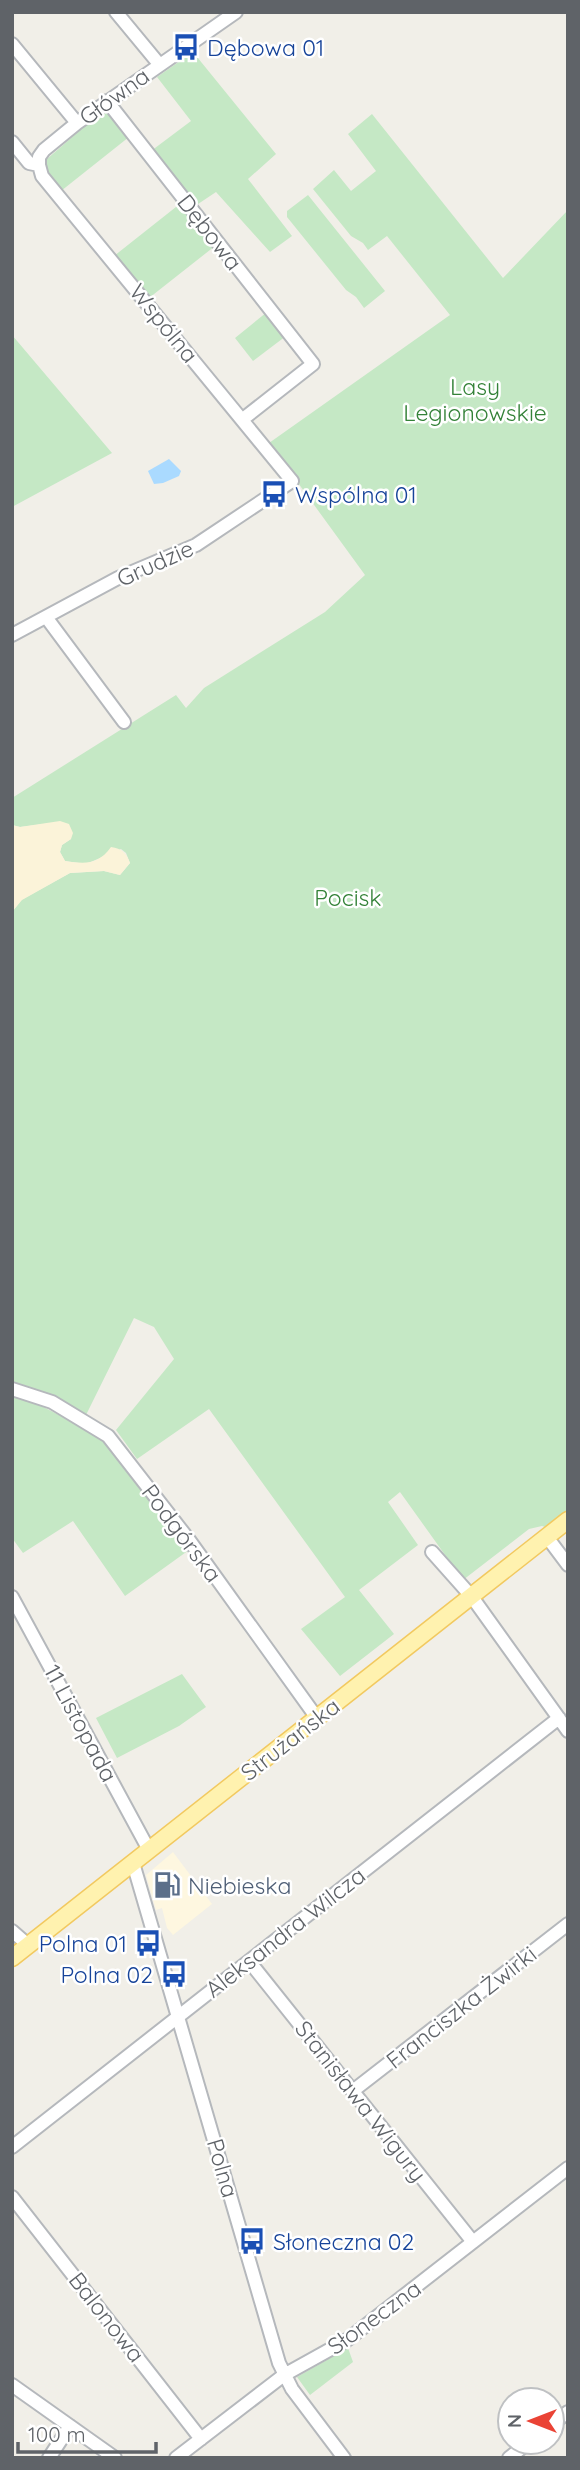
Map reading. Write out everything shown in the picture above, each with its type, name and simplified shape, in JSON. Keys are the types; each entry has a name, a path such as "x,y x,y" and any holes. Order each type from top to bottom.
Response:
{"main road":[{"name":"Strużańska","path":"12,1958 568,1520"}],"street":[{"path":"116,12 159,64"},
{"name":"Główna","path":"39,165 39,157 44,150 77,123 159,64 218,17 236,12"},
{"path":"12,44 77,123"},
{"name":"Dębowa","path":"107,101 313,364 243,419"},
{"path":"12,142 29,163 39,165"},
{"name":"Wspólna","path":"39,165 43,176 292,481"},
{"name":"Grudzie","path":"12,635 118,578 196,545 292,481"},
{"path":"46,617 124,722"},
{"name":"Podgórska","path":"12,1389 52,1402 108,1436 188,1540 317,1718"},
{"path":"547,1536 568,1565"},
{"path":"432,1552 472,1597 568,1731"},
{"name":"11 Listopada","path":"12,1597 149,1850"},
{"name":"Aleksandra Wilcza","path":"12,2147 559,1718"},
{"name":"Polna","path":"133,1863 284,2375 344,2458"},
{"name":"Franciszka Żwirki","path":"354,2090 568,1924"},
{"path":"12,1931 28,1945"},
{"name":"Stanisława Wigury","path":"249,1961 473,2242"},
{"name":"Słoneczna","path":"176,2458 284,2375 341,2345 568,2168"},
{"name":"Balonowa","path":"12,2197 201,2439"},
{"path":"12,2385 115,2458"},
{"path":"49,2458 70,2426"}],"shaded area":[{"path":"173,1852 212,1904 173,1935 167,1928 162,1908 156,1910 146,1875"}],"green space":[{"path":"193,52 276,154 248,179 292,236 270,252 216,192 195,206 151,151 191,121 157,77"},
{"path":"100,113 112,114 129,137 61,191 48,173 47,159"},
{"path":"372,114 503,278 568,210 568,1513 548,1528 542,1526 529,1529 463,1580 400,1492 388,1502 418,1545 359,1590 394,1634 340,1676 301,1629 345,1597 209,1409 137,1459 116,1430 174,1359 154,1327 134,1318 86,1415 12,1382 12,912 21,900 70,873 104,871 120,875 130,863 121,849 86,864 65,861 60,852 62,845 71,839 60,822 20,827 12,825 12,798 176,695 186,708 204,688 325,612 365,575 269,443 450,315 387,236 368,250 363,243 351,236 313,189 334,170 351,191 376,171 348,134"},
{"path":"308,195 385,291 364,308 356,297 346,290 287,217 287,211"},
{"path":"181,203 215,246 149,298 114,256"},
{"path":"267,312 286,336 253,361 235,338"},
{"path":"12,335 112,453 12,507"},
{"path":"12,1394 26,1398 107,1440 189,1550 125,1596 73,1521 23,1553 12,1538"},
{"path":"182,1674 206,1707 179,1726 117,1758 96,1718"},
{"path":"348,2348 353,2362 310,2395 297,2377"}],"sand":[{"path":"60,821 69,824 73,833 71,839 62,845 60,852 65,861 91,862 111,847 123,852 130,863 120,875 104,871 70,873 22,900 12,912 12,825 20,827"}],"water":[{"path":"169,459 181,471 179,476 154,484 148,471"}],"place":[{"name":"Dębowa 01","path":"186,47"},
{"name":"Wspólna 01","path":"274,494"},
{"name":"Niebieska","path":"167,1885"},
{"name":"Polna 01","path":"148,1943"},
{"name":"Polna 02","path":"174,1974"},
{"name":"Słoneczna 02","path":"252,2241"}],"park label":[{"name":"Lasy Legionowskie","path":"475,399"},
{"name":"Pocisk","path":"348,897"}]}
